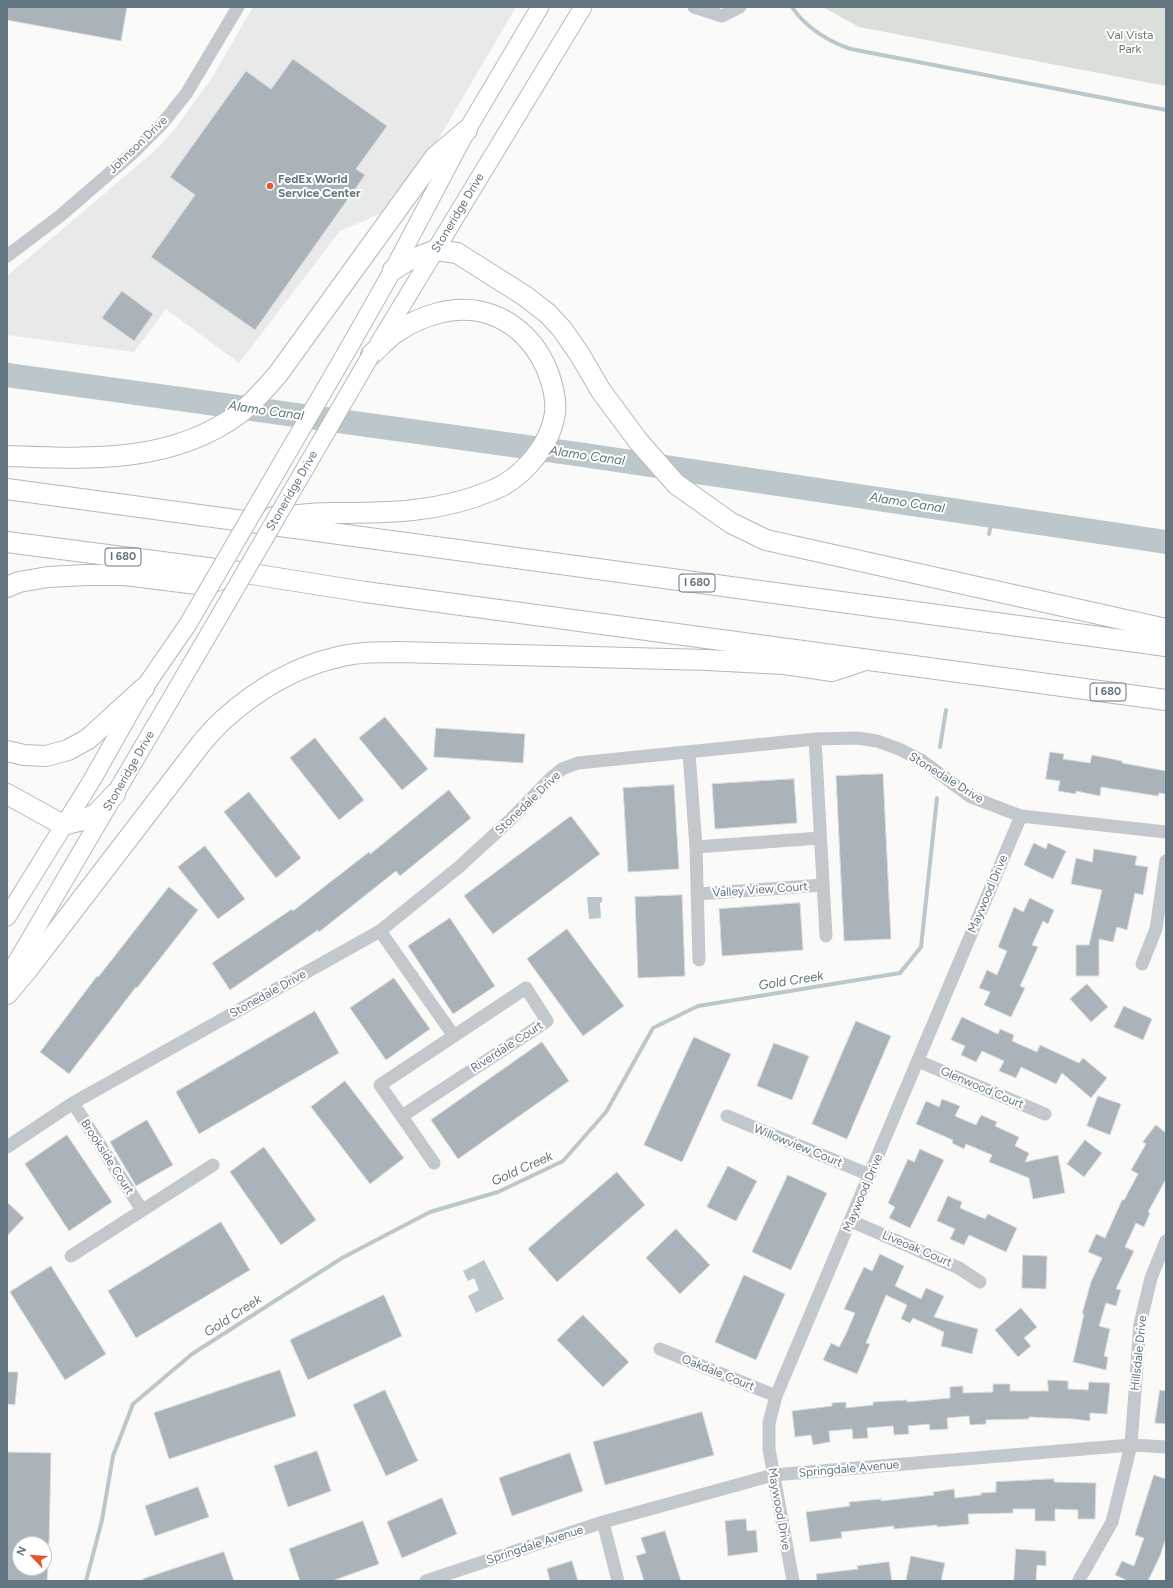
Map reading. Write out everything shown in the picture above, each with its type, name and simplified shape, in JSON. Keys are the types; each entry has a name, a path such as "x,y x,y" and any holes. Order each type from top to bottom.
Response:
{"highway":[{"path":"7,456 81,458 119,456 168,449 216,428 240,413 261,394 307,334 435,157 467,130"},
{"path":"393,270 407,261 436,250 457,253 525,296 547,313 562,329 580,355 601,391 639,442 676,484 731,523 766,540 1166,629"},
{"path":"228,520 328,513 401,512 461,502 494,490 521,473 538,454 550,433 555,413 554,391 547,368 535,347 518,330 499,318 479,311 458,310 437,313 417,320 397,331 371,355"},
{"name":"I 680","path":"7,489 1166,646"},
{"name":"I 680","path":"7,542 239,572 364,592 1166,700"},
{"path":"7,586 19,582 48,577 86,575 125,575 205,584 239,572"},
{"path":"7,994 28,969 200,745 223,720 249,699 278,680 308,667 338,657 368,653 399,652 707,660 784,664 832,671 867,660"},
{"path":"7,751 24,755 46,756 68,750 88,739 144,688"},
{"path":"7,794 63,825 86,819 98,813 115,794"}],"main road":[{"name":"Stoneridge Drive","path":"7,917 92,780 144,688 188,624 347,351 393,270 467,130 540,7"},
{"name":"Stoneridge Drive","path":"7,978 371,355 583,7"}],"street":[{"name":"Johnson Drive","path":"7,256 60,216 134,152 162,124 186,94 238,7"},
{"path":"694,7 722,16 740,7"},
{"name":"Stonedale Drive","path":"7,1147 72,1103 380,931 459,867 562,770 578,764 815,739 857,738 877,741 899,749 921,760 971,797 1021,816 1166,832"},
{"name":"Valley View Court","path":"815,739 826,936"},
{"name":"Valley View Court","path":"689,753 696,847 699,960"},
{"name":"Maywood Drive","path":"792,1581 772,1475 769,1449 769,1423 776,1396 1021,816"},
{"path":"696,847 820,838"},
{"path":"1142,964 1156,929 1166,861"},
{"name":"Valley View Court","path":"698,894 823,885"},
{"path":"380,931 454,1036"},
{"name":"Riverdale Court","path":"402,1116 548,1021 526,988 380,1085 434,1163"},
{"name":"Glenwood Court","path":"918,1061 1045,1114"},
{"name":"Brookside Court","path":"72,1103 142,1210"},
{"name":"Willowview Court","path":"726,1116 870,1175"},
{"path":"71,1256 213,1165"},
{"name":"Liveoak Court","path":"851,1221 959,1268 980,1282"},
{"name":"Hillsdale Drive","path":"1079,1580 1112,1522 1131,1445 1140,1324 1151,1278 1166,1241"},
{"name":"Oakdale Court","path":"660,1349 776,1396"},
{"name":"Springdale Avenue","path":"426,1581 456,1576 603,1522 772,1475 1131,1445 1166,1447"},
{"path":"603,1522 618,1581"}],"shaded area":[{"path":"253,7 516,7 442,133 386,211 340,231 239,363 166,309 134,352 7,335 7,276 157,149 175,129 213,76"},
{"path":"587,897 602,897 602,902 600,903 601,918 589,919"},
{"path":"484,1260 504,1299 476,1313 468,1296 479,1290 474,1278 468,1281 463,1271"}],"green space":[{"name":"Val Vista Park","path":"823,7 1166,7 1166,86 859,27"}],"building":[{"path":"7,7 127,7 121,41 7,20"},
{"name":"FedEx World Service Center","path":"293,59 387,126 356,169 365,175 255,330 151,257 195,195 170,177 246,71 271,89"},
{"path":"122,291 153,314 134,341 102,318"},
{"path":"385,717 428,769 402,790 359,738"},
{"path":"436,728 525,734 523,763 434,757"},
{"path":"315,738 364,800 339,820 290,758"},
{"path":"1050,752 1064,754 1063,759 1090,763 1092,755 1122,761 1122,763 1166,771 1166,794 1159,793 1158,796 1101,787 1100,796 1076,791 1076,794 1058,791 1060,781 1046,779"},
{"path":"883,774 891,939 844,941 836,776"},
{"path":"794,779 797,823 715,829 712,784"},
{"path":"674,785 679,869 628,872 623,788"},
{"path":"449,790 471,818 400,876 396,871 319,932 318,930 230,990 212,963 292,909 293,911 369,852 370,854"},
{"path":"249,792 301,858 276,878 224,812"},
{"path":"571,816 600,854 493,934 464,896"},
{"path":"1034,843 1046,849 1048,843 1066,851 1053,879 1024,865"},
{"path":"205,846 245,899 218,919 178,867"},
{"path":"1094,849 1137,856 1135,865 1148,867 1143,895 1135,893 1127,930 1117,927 1113,942 1099,939 1099,976 1076,976 1076,945 1089,945 1102,890 1071,884 1076,858 1092,862"},
{"path":"169,887 198,910 69,1074 40,1052 97,976 98,977"},
{"path":"682,895 685,976 638,978 635,897"},
{"path":"1030,898 1054,910 1048,924 1043,921 1032,945 1038,947 1020,986 1025,988 1011,1017 984,1005 990,992 979,988 987,970 997,975 1007,951 998,947 1014,907 1023,912"},
{"path":"800,903 803,950 722,956 719,909"},
{"path":"450,918 495,986 453,1014 408,946"},
{"path":"567,929 624,1006 583,1036 527,959"},
{"path":"394,978 430,1029 386,1060 350,1008"},
{"path":"1087,984 1108,1007 1091,1022 1070,999"},
{"path":"1124,1006 1152,1019 1143,1040 1114,1027"},
{"path":"315,1011 339,1053 199,1134 176,1092"},
{"path":"962,1017 998,1034 1000,1029 1014,1035 1012,1041 1037,1052 1040,1045 1079,1063 1083,1058 1107,1078 1091,1098 1062,1073 1056,1084 1021,1067 1016,1078 999,1071 1004,1061 982,1051 976,1062 961,1055 965,1046 951,1040"},
{"path":"856,1021 891,1036 847,1139 812,1124"},
{"path":"694,1037 731,1054 682,1162 644,1145"},
{"path":"542,1042 569,1081 458,1159 431,1120"},
{"path":"774,1043 809,1056 792,1100 757,1086"},
{"path":"345,1081 404,1158 370,1184 311,1107"},
{"path":"1098,1096 1121,1104 1110,1135 1087,1126"},
{"path":"942,1099 960,1106 955,1116 976,1125 981,1115 997,1122 995,1126 1019,1137 1015,1146 1029,1153 1025,1162 1058,1155 1065,1193 1033,1199 1029,1178 989,1162 992,1155 966,1144 964,1149 952,1143 953,1140 916,1124 926,1101 939,1107"},
{"path":"147,1120 173,1165 136,1186 110,1142"},
{"path":"1156,1125 1166,1133 1166,1179 1148,1212 1150,1213 1144,1227 1136,1223 1125,1247 1134,1251 1116,1289 1121,1290 1116,1306 1106,1303 1099,1326 1110,1329 1104,1356 1108,1357 1106,1370 1073,1362 1084,1314 1082,1314 1091,1282 1102,1258 1088,1252 1096,1234 1105,1238 1122,1200 1124,1200 1138,1174 1131,1170 1146,1144 1143,1142"},
{"path":"67,1135 112,1202 69,1231 25,1164"},
{"path":"1085,1140 1102,1153 1084,1177 1067,1164"},
{"path":"264,1147 316,1220 281,1245 230,1172"},
{"path":"920,1149 944,1160 910,1228 889,1218 895,1207 888,1203 908,1159 914,1162"},
{"path":"728,1166 757,1181 736,1221 707,1207"},
{"path":"617,1172 645,1205 557,1282 528,1249"},
{"path":"788,1175 827,1193 791,1270 752,1252"},
{"path":"948,1196 962,1202 960,1208 985,1219 988,1214 1017,1228 1006,1252 969,1235 964,1245 950,1239 955,1229 937,1221"},
{"path":"7,1202 24,1218 7,1236"},
{"path":"221,1222 250,1270 136,1338 108,1291"},
{"path":"676,1229 710,1265 680,1294 646,1258"},
{"path":"880,1254 904,1266 895,1286 921,1299 926,1288 944,1296 934,1317 978,1329 972,1354 941,1346 944,1332 913,1318 910,1323 901,1319 907,1305 886,1295 866,1343 870,1344 857,1374 823,1360 831,1343 839,1347 846,1334 855,1313 844,1309 864,1267 872,1271"},
{"path":"1023,1255 1047,1256 1046,1289 1022,1288"},
{"path":"51,1266 106,1354 65,1380 10,1292"},
{"path":"744,1275 785,1294 756,1360 715,1342"},
{"path":"384,1295 402,1336 308,1380 290,1340"},
{"path":"1021,1308 1037,1327 1024,1338 1031,1346 1018,1357 995,1330"},
{"path":"583,1315 629,1362 603,1387 557,1340"},
{"path":"280,1370 296,1416 169,1459 154,1413"},
{"path":"7,1372 18,1372 15,1405 7,1404"},
{"path":"1048,1380 1068,1381 1068,1389 1088,1390 1089,1382 1110,1383 1107,1414 1090,1413 1090,1421 1029,1417 1029,1419 986,1420 986,1424 970,1425 969,1416 947,1418 948,1429 930,1430 929,1424 908,1426 909,1434 894,1435 893,1426 867,1428 868,1438 853,1439 852,1429 829,1431 830,1442 813,1445 811,1435 795,1437 792,1411 832,1406 832,1403 846,1402 846,1408 873,1405 873,1402 907,1400 907,1402 950,1398 950,1387 963,1386 963,1393 993,1392 993,1384 1010,1384 1010,1391 1048,1391"},
{"path":"385,1390 418,1461 386,1476 353,1405"},
{"path":"1160,1390 1166,1391 1166,1424 1155,1423"},
{"path":"702,1412 714,1455 605,1485 593,1442"},
{"path":"317,1451 331,1491 288,1507 274,1466"},
{"path":"7,1452 51,1453 49,1536 12,1536 12,1576 47,1576 47,1581 7,1581"},
{"path":"570,1453 583,1491 512,1516 499,1478"},
{"path":"1154,1475 1166,1479 1166,1538 1160,1556 1148,1581 1128,1581 1115,1575 1122,1561 1134,1566 1144,1538 1135,1535"},
{"path":"1054,1479 1054,1482 1096,1483 1095,1519 1078,1519 1078,1510 1055,1509 1055,1521 1035,1521 1035,1509 1013,1509 1013,1513 968,1514 969,1524 894,1529 894,1526 841,1532 842,1538 810,1542 806,1512 850,1506 849,1502 881,1499 881,1501 934,1495 933,1492 954,1489 955,1498 981,1495 981,1493 996,1492 996,1482"},
{"path":"198,1487 209,1517 155,1536 145,1506"},
{"path":"442,1498 457,1534 402,1558 387,1522"},
{"path":"746,1519 747,1531 756,1530 758,1552 728,1556 725,1521"},
{"path":"363,1521 379,1564 332,1581 300,1581 289,1549"},
{"path":"665,1531 681,1581 644,1581 636,1556 646,1553 641,1538"},
{"path":"1016,1549 1046,1551 1046,1566 1037,1565 1036,1581 1014,1581"},
{"path":"224,1552 234,1581 143,1581 143,1579"},
{"path":"911,1556 945,1563 941,1581 906,1581"},
{"path":"572,1561 578,1581 550,1581 547,1569"},
{"path":"889,1562 892,1581 817,1581 816,1574 858,1569 857,1566"}],"waterway":[{"path":"792,7 797,14 818,33 851,49 1166,110"},
{"name":"Alamo Canal","path":"7,375 584,455 1166,542"},
{"name":"Gold Creek","path":"989,534 993,516"},
{"name":"Gold Creek","path":"940,747 946,710"},
{"name":"Gold Creek","path":"86,1581 102,1520 113,1456 133,1404 192,1354 342,1258 430,1212 498,1192 563,1161 606,1112 653,1028 698,1006 900,973 921,947 937,798"}],"place":[{"name":"FedEx World Service Center","path":"270,186"}]}
